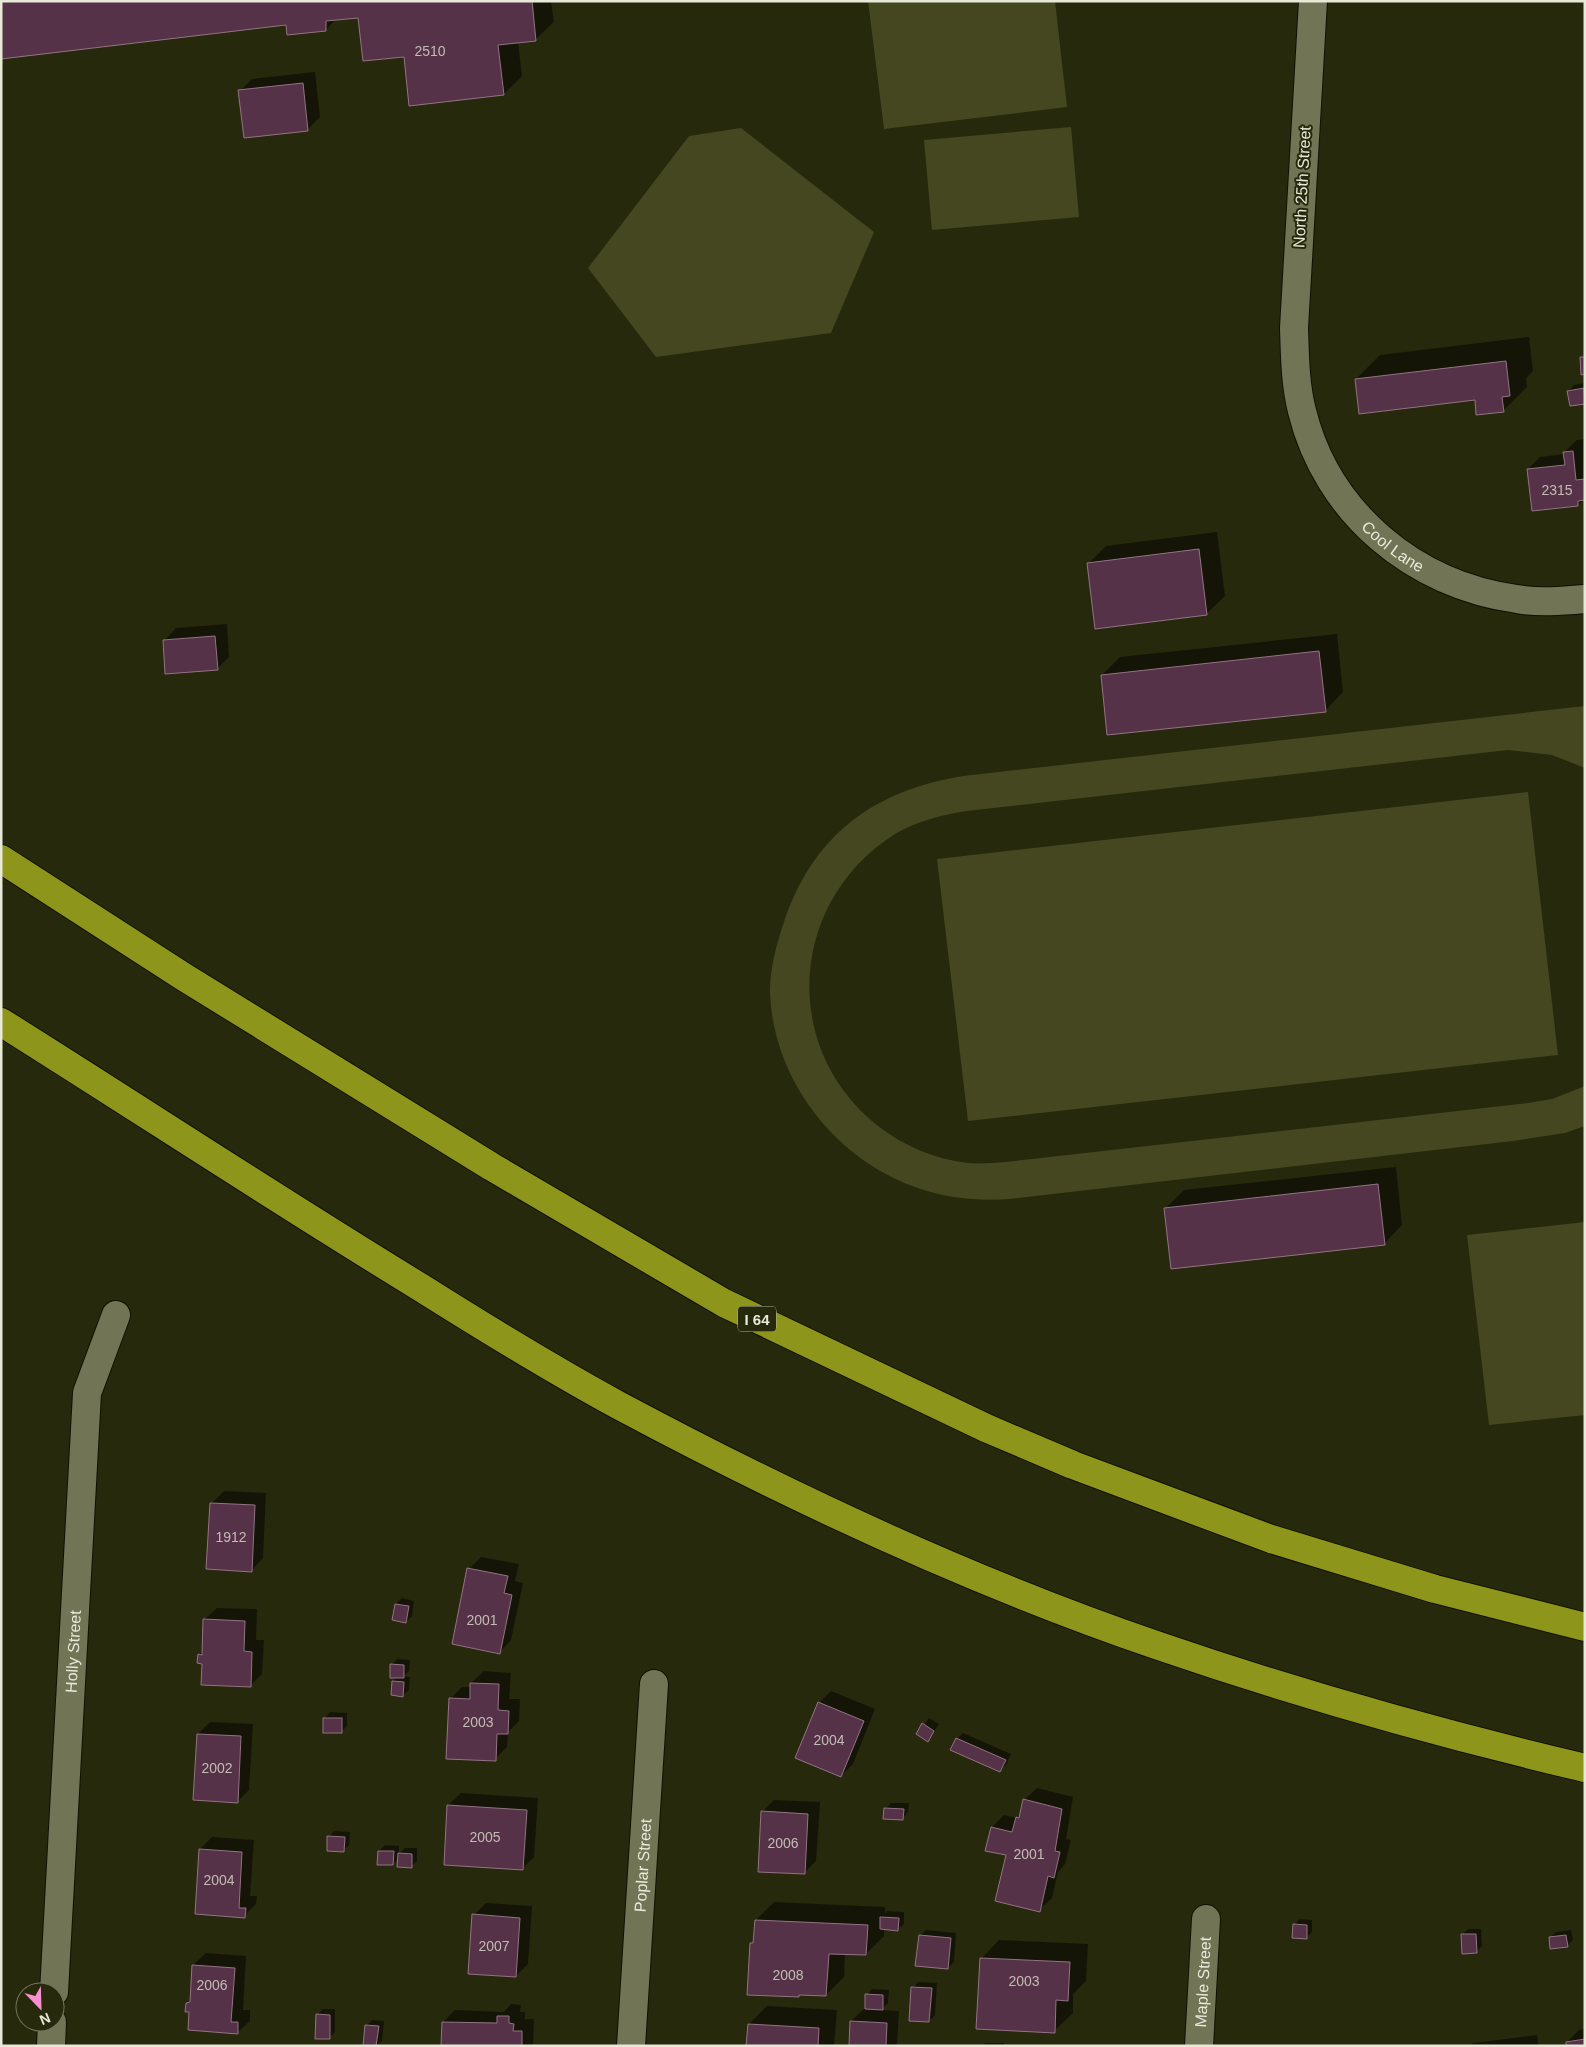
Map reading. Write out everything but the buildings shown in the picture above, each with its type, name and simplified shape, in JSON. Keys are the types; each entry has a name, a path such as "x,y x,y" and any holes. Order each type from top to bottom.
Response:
{"highway":[{"name":"I 64","path":"1,859 184,977 492,1168 733,1307 986,1428 1073,1465 1271,1539 1435,1589 1585,1626"},
{"path":"1,1022 544,1364 620,1406 757,1475 911,1549 1036,1600 1158,1646 1335,1703 1585,1768"}],"street":[{"name":"North 25th Street","path":"1296,373 1294,328 1312,1"},
{"name":"Cool Lane","path":"1296,373 1302,410 1312,442 1325,471 1359,518 1406,559 1439,578 1473,589 1517,599 1558,601 1585,599"},
{"name":"Holly Street","path":"55,1982 87,1393 116,1316"},
{"name":"Poplar Street","path":"631,2046 654,1684"},
{"name":"Maple Street","path":"1198,2046 1206,1919"},
{"path":"51,2046 52,2032"}],"green space":[{"path":"868,1 1055,1 1067,107 884,129"},
{"path":"1071,127 1079,217 932,230 924,140"},
{"path":"741,128 874,232 831,333 656,357 588,268 689,136"},
{"path":"1585,706 1585,768 1552,755 1508,750 967,811 921,822 895,834 861,862 835,895 818,932 810,972 811,1012 822,1052 842,1088 872,1121 893,1137 929,1154 955,1161 968,1163 1006,1162 1528,1103 1552,1099 1585,1086 1585,1126 1565,1133 1513,1141 988,1200 943,1195 921,1189 891,1176 862,1159 837,1138 815,1114 797,1086 783,1057 774,1025 770,983 778,941 795,894 811,866 829,843 850,823 874,806 901,793 930,783 963,776"},
{"path":"1528,792 1558,1055 968,1121 937,859"},
{"path":"1585,1222 1585,1415 1489,1425 1467,1235"}]}
